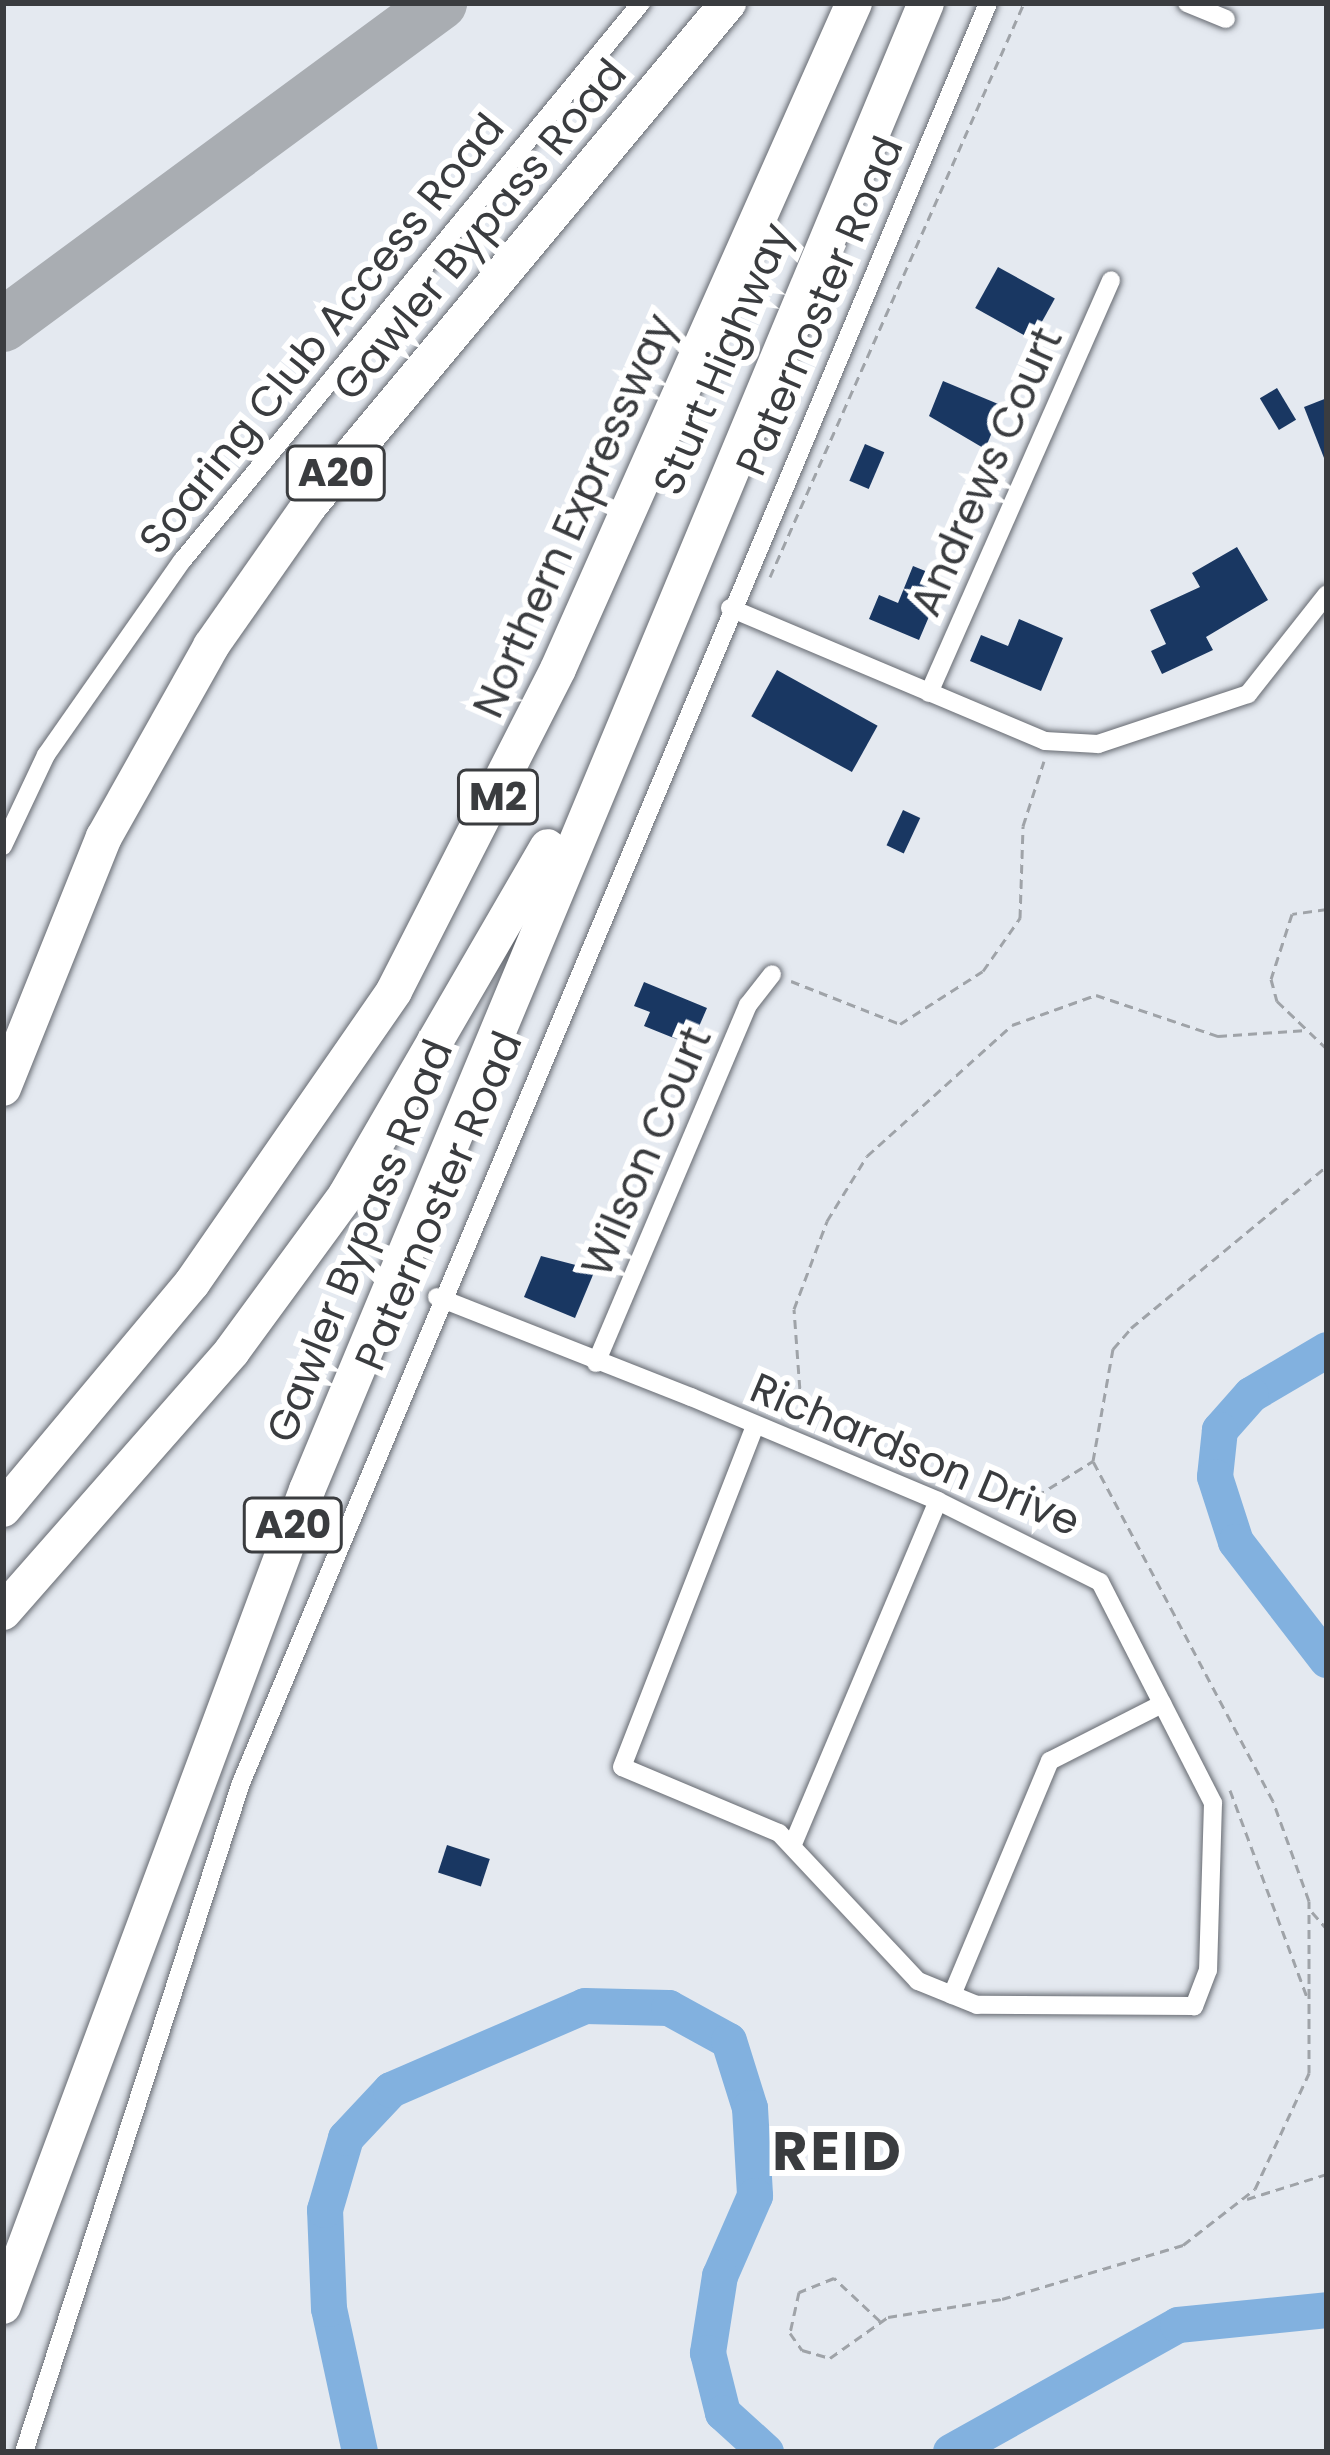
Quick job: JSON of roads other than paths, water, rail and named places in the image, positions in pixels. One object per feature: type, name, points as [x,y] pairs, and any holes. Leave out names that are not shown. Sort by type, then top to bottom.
[{"type":"highway","name":"Gawler Bypass Road","points":[[3,1088],[104,837],[211,646],[309,506],[728,3]]},
{"type":"highway","name":"Northern Expressway","points":[[3,1509],[192,1283],[394,991],[548,691],[854,3]]},
{"type":"highway","name":"Sturt Highway","points":[[605,752],[926,3]]},
{"type":"highway","name":"Gawler Bypass Road","points":[[3,2306],[223,1706],[605,752]]},
{"type":"highway","name":"M2","points":[[3,1612],[232,1352],[346,1195],[605,752]]},
{"type":"street","name":"Soaring Club Access Road","points":[[3,846],[46,755],[182,561],[641,3]]},
{"type":"street","name":"Paternoster Road","points":[[24,2452],[241,1783],[437,1297],[988,3]]},
{"type":"street","points":[[1187,3],[1226,19]]},
{"type":"street","name":"Andrews Court","points":[[929,693],[1111,280]]},
{"type":"street","points":[[730,608],[1046,741],[1121,742],[1237,701],[1327,594]]},
{"type":"street","name":"Wilson Court","points":[[596,1363],[748,1005],[772,974]]},
{"type":"street","name":"Richardson Drive","points":[[437,1297],[938,1501],[1100,1582],[1208,1793],[1204,1978],[1185,2010],[977,2005],[952,1995]]},
{"type":"street","points":[[755,1426],[622,1767],[793,1844],[917,1981],[952,1995],[1050,1761],[1162,1704]]},
{"type":"street","points":[[793,1844],[938,1501]]},
{"type":"waterway","points":[[1327,1350],[1251,1395],[1220,1430],[1215,1477],[1236,1542],[1327,1660]]},
{"type":"waterway","points":[[360,2452],[329,2309],[325,2210],[346,2138],[391,2090],[585,2006],[669,2008],[729,2041],[750,2108],[755,2196],[720,2276],[708,2353],[723,2413],[766,2452]]},
{"type":"waterway","points":[[951,2452],[1178,2325],[1327,2310]]},
{"type":"district","name":"REID","points":[[838,2151]]}]
